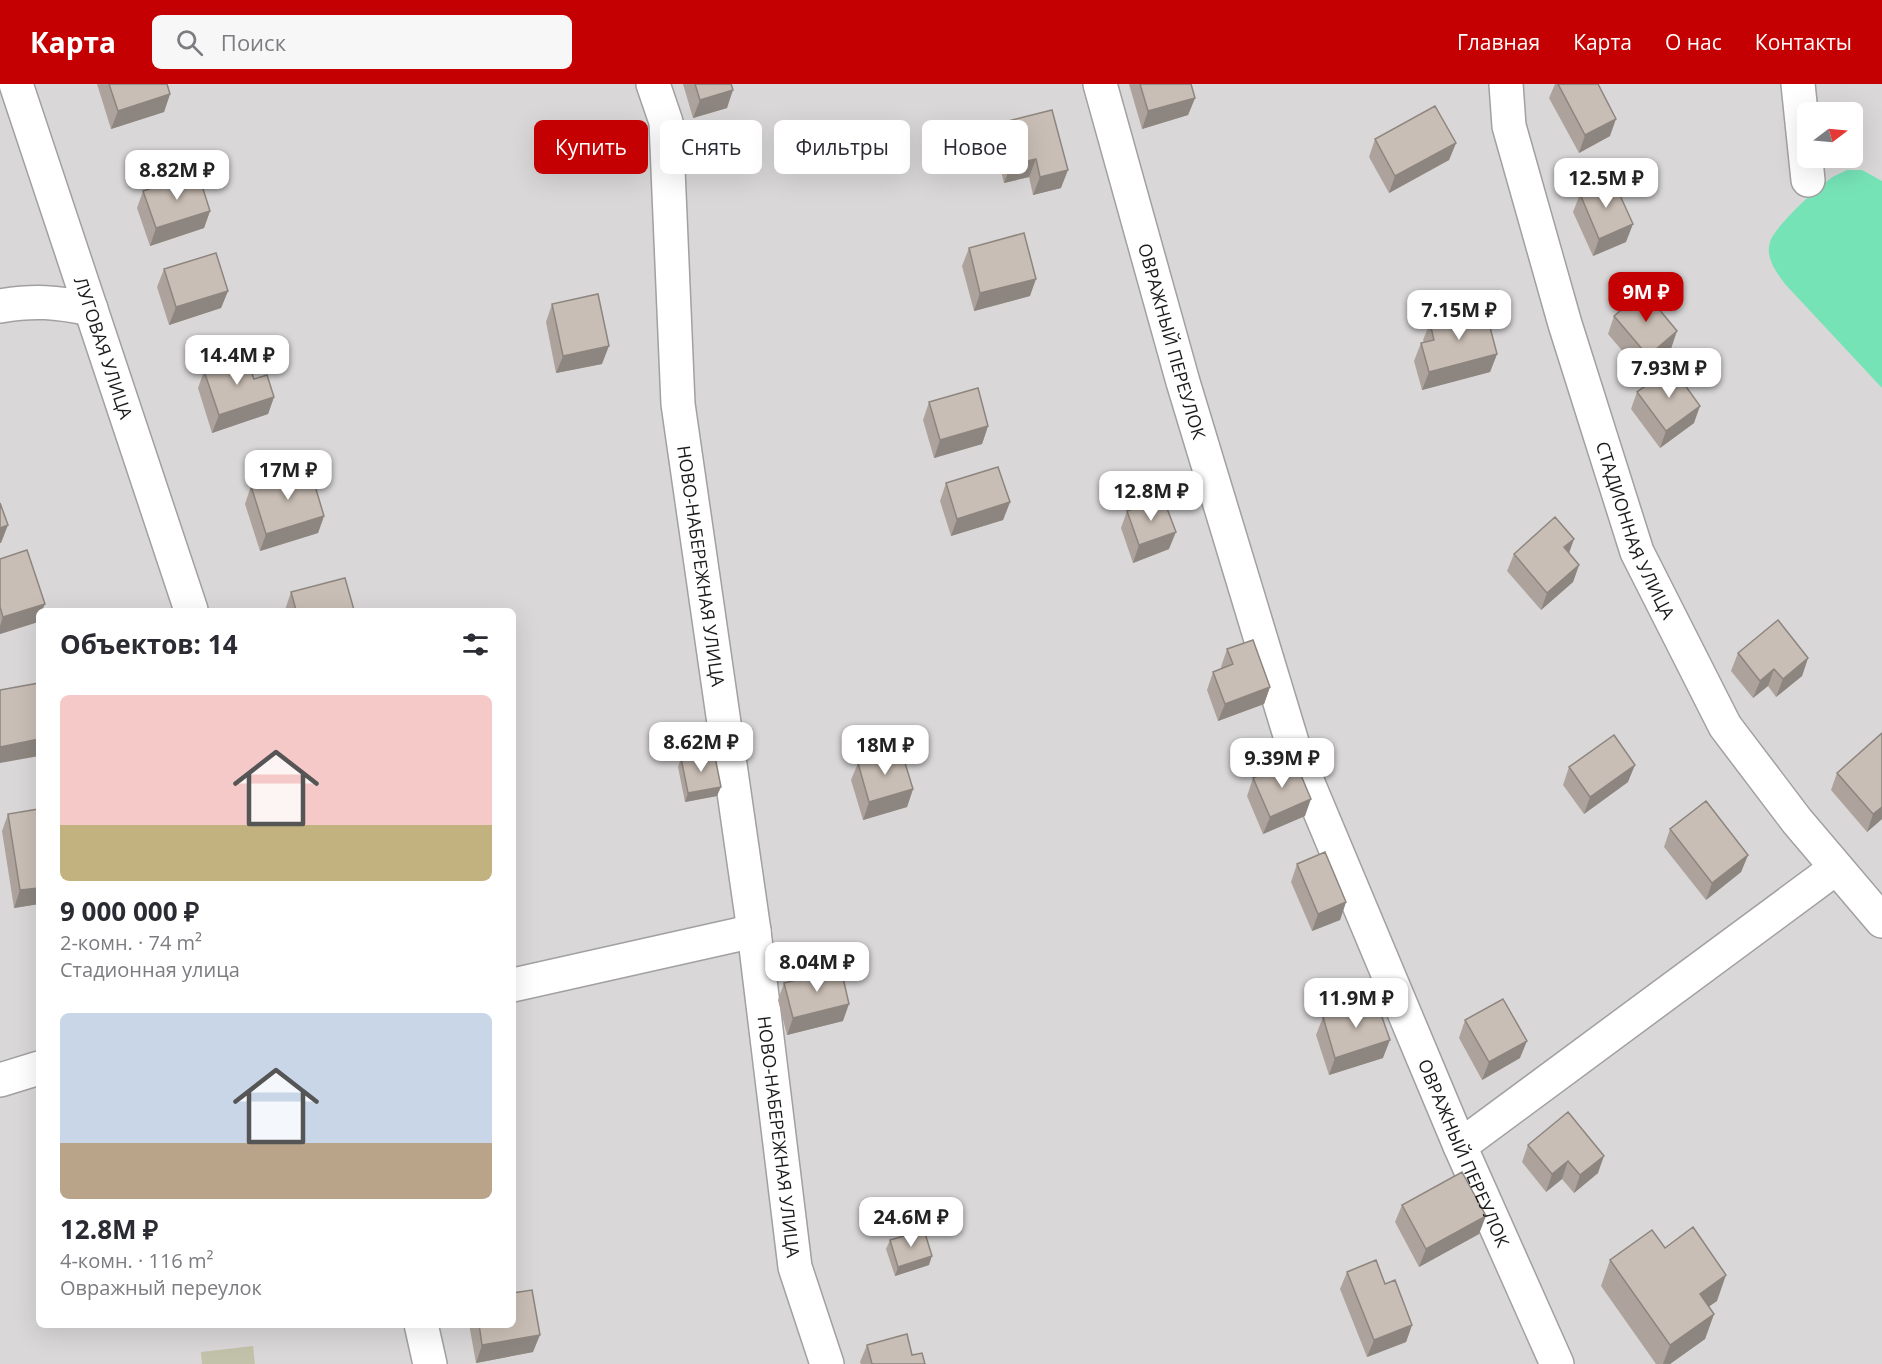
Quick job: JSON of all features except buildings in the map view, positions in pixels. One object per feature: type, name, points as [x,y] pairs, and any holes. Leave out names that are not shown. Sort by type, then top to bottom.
[{"type":"street","name":"ЛУГОВАЯ УЛИЦА","points":[[16,84],[190,608]]},
{"type":"street","name":"НОВО-НАБЕРЕЖНАЯ УЛИЦА","points":[[653,84],[666,122],[678,404],[754,931],[795,1267],[827,1364]]},
{"type":"street","name":"ОВРАЖНЫЙ ПЕРЕУЛОК","points":[[1100,84],[1183,382],[1295,752],[1460,1146],[1557,1364]]},
{"type":"street","name":"СТАДИОННАЯ УЛИЦА","points":[[1506,84],[1509,126],[1565,324],[1637,552],[1725,726],[1797,822],[1882,921]]},
{"type":"street","points":[[1798,84],[1808,180]]},
{"type":"street","points":[[0,306],[23,302],[54,302],[91,309]]},
{"type":"street","points":[[1460,1146],[1836,868]]},
{"type":"street","points":[[516,984],[754,931]]},
{"type":"street","points":[[0,1080],[36,1069]]},
{"type":"street","points":[[422,1328],[430,1364]]},
{"type":"shaded area","points":[[0,84],[1882,84],[1882,1364],[0,1364]]},
{"type":"shaded area","points":[[253,1346],[255,1364],[202,1364],[201,1352]]},
{"type":"green space","points":[[1847,170],[1862,170],[1882,181],[1882,388],[1785,284],[1769,254],[1773,235],[1787,218],[1825,183]]}]
